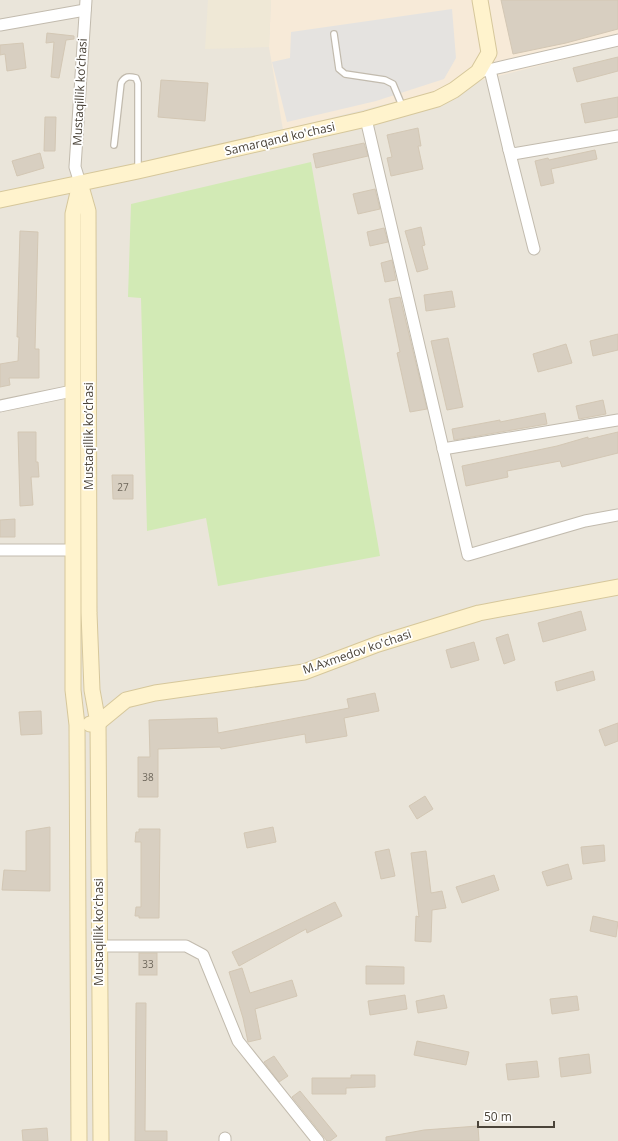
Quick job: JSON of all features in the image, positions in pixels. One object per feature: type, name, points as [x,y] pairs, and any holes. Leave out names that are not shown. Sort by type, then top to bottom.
[{"type":"street","name":"Samarqand ko'chasi","points":[[0,200],[138,171],[366,119],[437,99],[484,71],[488,53],[480,0]]},
{"type":"street","points":[[0,24],[85,5]]},
{"type":"street","name":"Mustaqillik ko’chasi","points":[[85,5],[75,168],[88,211],[89,612],[92,690],[98,723],[101,1141]]},
{"type":"street","points":[[534,249],[509,150],[484,71],[618,40]]},
{"type":"street","points":[[366,119],[468,555],[586,521],[618,515]]},
{"type":"street","points":[[509,150],[513,154],[522,154],[618,136]]},
{"type":"street","name":"Mustaqillik ko’chasi","points":[[79,1141],[77,725],[73,690],[74,550],[72,391],[73,214],[80,183]]},
{"type":"street","points":[[0,406],[72,391]]},
{"type":"street","points":[[443,449],[618,420]]},
{"type":"street","points":[[0,550],[74,550]]},
{"type":"street","name":"M.Axmedov ko'chasi","points":[[98,723],[126,700],[155,693],[304,672],[378,644],[479,613],[618,587]]},
{"type":"street","points":[[77,725],[98,723]]},
{"type":"street","points":[[99,946],[186,946],[204,955],[238,1041],[318,1141]]},
{"type":"lane","points":[[334,34],[339,68],[345,74],[385,80],[393,84],[404,108]]},
{"type":"lane","points":[[114,145],[121,83],[124,78],[129,76],[136,78],[138,83],[138,171]]},
{"type":"shaded area","points":[[0,0],[618,0],[618,1141],[0,1141]]},
{"type":"shaded area","points":[[208,0],[271,0],[269,47],[205,49]]},
{"type":"shaded area","points":[[271,0],[618,0],[618,46],[283,130],[269,47]]},
{"type":"shaded area","points":[[452,9],[456,58],[444,79],[376,101],[287,122],[272,62],[290,58],[291,32]]},
{"type":"green space","points":[[311,162],[380,556],[218,586],[206,518],[147,531],[141,298],[128,297],[131,204]]},
{"type":"building","points":[[501,0],[618,0],[618,29],[566,43],[513,54]]},
{"type":"building","points":[[47,33],[74,36],[74,39],[66,40],[59,78],[51,77],[54,42],[46,43]]},
{"type":"building","points":[[23,43],[26,68],[7,71],[5,54],[0,55],[0,45]]},
{"type":"building","points":[[618,57],[618,71],[577,82],[573,68]]},
{"type":"building","points":[[161,80],[208,83],[205,121],[158,117]]},
{"type":"building","points":[[618,97],[618,117],[585,123],[581,104]]},
{"type":"building","points":[[45,117],[56,117],[55,151],[44,151]]},
{"type":"building","points":[[418,128],[421,146],[418,146],[423,169],[391,176],[387,158],[392,157],[387,135]]},
{"type":"building","points":[[364,143],[368,156],[316,168],[313,154]]},
{"type":"building","points":[[595,150],[597,159],[551,169],[554,183],[541,186],[535,161],[548,158],[549,160]]},
{"type":"building","points":[[40,153],[44,168],[17,176],[12,161]]},
{"type":"building","points":[[375,189],[380,209],[358,214],[353,194]]},
{"type":"building","points":[[421,227],[425,245],[422,246],[428,269],[417,272],[405,231]]},
{"type":"building","points":[[384,228],[388,242],[370,246],[367,232]]},
{"type":"building","points":[[20,231],[38,232],[35,349],[39,349],[39,378],[9,378],[10,385],[0,387],[0,364],[18,361],[19,337],[17,337]]},
{"type":"building","points":[[392,260],[396,280],[385,282],[381,263]]},
{"type":"building","points":[[452,291],[455,307],[426,311],[424,295]]},
{"type":"building","points":[[400,297],[427,409],[410,412],[397,353],[400,352],[389,299]]},
{"type":"building","points":[[618,334],[618,350],[593,356],[590,341]]},
{"type":"building","points":[[448,338],[463,407],[447,410],[431,341]]},
{"type":"building","points":[[566,344],[572,363],[538,372],[533,354]]},
{"type":"building","points":[[603,400],[606,414],[579,419],[576,406]]},
{"type":"building","points":[[545,413],[547,424],[454,440],[452,429],[500,420],[500,422]]},
{"type":"building","points":[[18,432],[36,432],[36,462],[38,462],[39,477],[31,477],[33,505],[20,506]]},
{"type":"building","points":[[618,432],[618,453],[562,467],[560,461],[507,471],[508,477],[466,486],[462,466],[557,446],[588,437],[588,439]]},
{"type":"building","points":[[112,475],[133,475],[133,499],[113,499]]},
{"type":"building","points":[[15,519],[15,537],[0,537],[0,520]]},
{"type":"building","points":[[581,611],[586,630],[543,642],[538,623]]},
{"type":"building","points":[[508,634],[515,660],[504,664],[496,638]]},
{"type":"building","points":[[474,642],[479,660],[451,668],[446,650]]},
{"type":"building","points":[[593,671],[595,680],[557,691],[555,682]]},
{"type":"building","points":[[375,693],[379,711],[344,718],[347,736],[306,743],[305,734],[221,749],[220,747],[158,749],[158,797],[138,797],[138,757],[150,757],[149,720],[217,718],[218,733],[349,708],[347,699]]},
{"type":"building","points":[[41,711],[42,734],[21,735],[19,712]]},
{"type":"building","points":[[618,723],[618,741],[605,746],[599,730]]},
{"type":"building","points":[[425,796],[433,809],[417,819],[409,806]]},
{"type":"building","points":[[50,827],[50,891],[2,890],[4,870],[26,871],[26,831]]},
{"type":"building","points":[[273,827],[276,842],[247,848],[244,833]]},
{"type":"building","points":[[139,829],[160,829],[159,918],[139,918],[139,916],[135,916],[136,907],[141,907],[141,842],[135,842],[136,832],[139,832]]},
{"type":"building","points":[[604,845],[605,861],[583,864],[581,847]]},
{"type":"building","points":[[389,849],[395,876],[381,879],[375,852]]},
{"type":"building","points":[[426,851],[431,893],[442,891],[446,908],[432,910],[431,942],[415,941],[416,916],[419,917],[411,853]]},
{"type":"building","points":[[568,864],[572,879],[547,886],[542,872]]},
{"type":"building","points":[[494,875],[499,890],[462,903],[456,887]]},
{"type":"building","points":[[335,902],[342,916],[307,933],[306,929],[239,966],[232,952]]},
{"type":"building","points":[[593,916],[618,922],[616,937],[590,931]]},
{"type":"building","points":[[139,953],[157,953],[157,975],[139,975]]},
{"type":"building","points":[[366,966],[404,967],[404,984],[366,984]]},
{"type":"building","points":[[242,968],[250,993],[292,980],[297,996],[255,1009],[261,1039],[248,1042],[243,1018],[229,972]]},
{"type":"building","points":[[405,995],[407,1009],[370,1015],[368,1001]]},
{"type":"building","points":[[444,995],[447,1008],[418,1013],[416,1001]]},
{"type":"building","points":[[577,996],[579,1010],[552,1014],[550,999]]},
{"type":"building","points":[[136,1003],[146,1003],[145,1131],[167,1131],[167,1141],[135,1141]]},
{"type":"building","points":[[417,1041],[469,1052],[466,1065],[414,1055]]},
{"type":"building","points":[[589,1054],[591,1073],[561,1077],[559,1058]]},
{"type":"building","points":[[274,1056],[288,1076],[279,1082],[264,1062]]},
{"type":"building","points":[[537,1061],[539,1077],[508,1080],[506,1064]]},
{"type":"building","points":[[351,1075],[375,1075],[375,1087],[346,1088],[346,1094],[312,1094],[312,1078],[351,1078]]},
{"type":"building","points":[[300,1091],[337,1136],[330,1141],[327,1141],[292,1097]]},
{"type":"building","points":[[478,1126],[479,1141],[386,1141],[386,1137],[424,1130]]},
{"type":"building","points":[[47,1128],[48,1141],[23,1141],[22,1130]]}]
